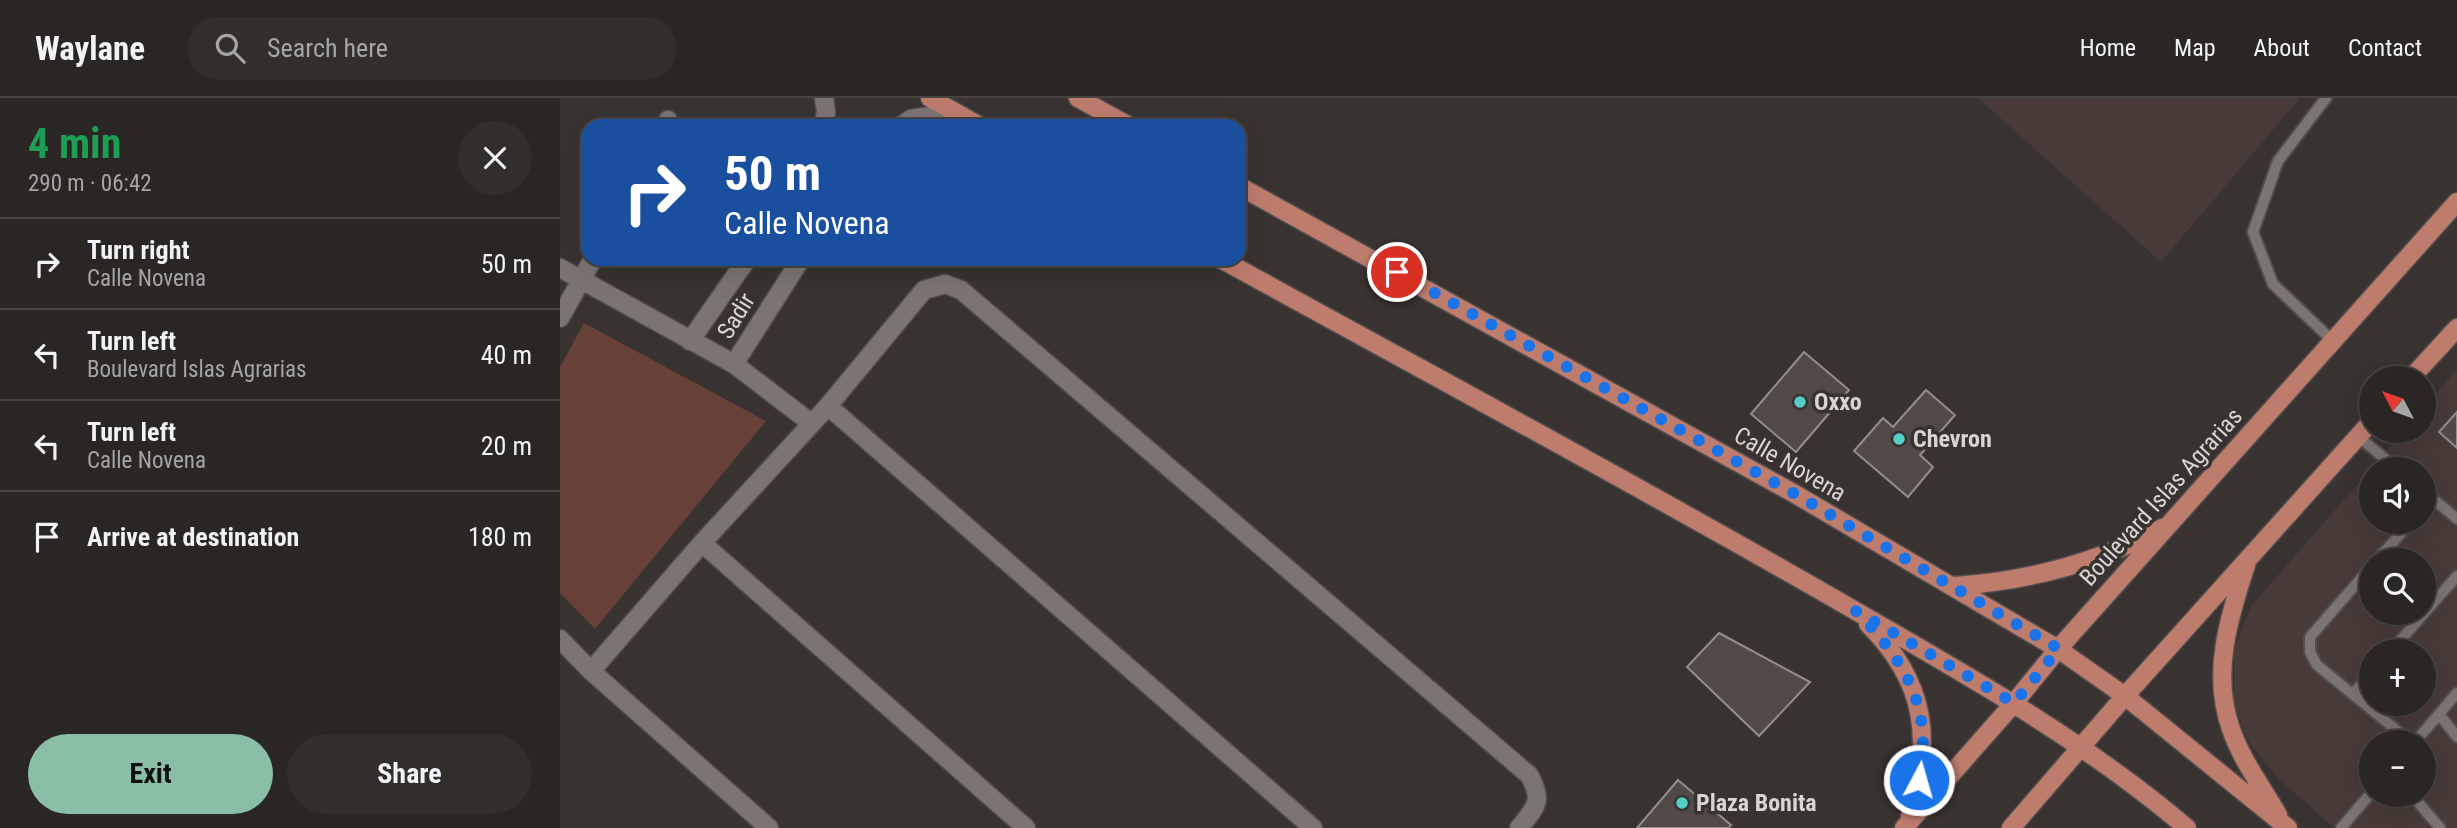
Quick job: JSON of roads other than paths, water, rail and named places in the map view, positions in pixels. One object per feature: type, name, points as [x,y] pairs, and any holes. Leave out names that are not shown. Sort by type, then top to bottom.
[{"type":"main road","points":[[930,98],[968,119]]},
{"type":"main road","points":[[1078,98],[1116,119]]},
{"type":"main road","name":"Calle Novena","points":[[1246,190],[1783,487],[2059,649],[2125,696],[2286,826]]},
{"type":"main road","name":"Boulevard Islas Agrarias","points":[[1906,826],[2059,649],[2457,202]]},
{"type":"main road","points":[[1235,266],[1856,611],[2014,703],[2082,746],[2187,828]]},
{"type":"main road","points":[[2422,366],[2457,328]]},
{"type":"main road","points":[[2011,828],[2125,696],[2358,436]]},
{"type":"main road","points":[[1954,586],[1992,583],[2068,568],[2105,556],[2174,521]]},
{"type":"main road","points":[[2248,558],[2228,621],[2222,691],[2231,729],[2241,751],[2286,826]]},
{"type":"main road","points":[[1856,611],[1895,655],[1910,681],[1919,708],[1923,737],[1922,766],[1906,826]]},
{"type":"street","points":[[824,98],[824,119]]},
{"type":"street","points":[[911,119],[955,112]]},
{"type":"street","points":[[560,318],[589,266]]},
{"type":"street","name":"Sadir","points":[[690,341],[742,266]]},
{"type":"street","name":"Sadir","points":[[734,364],[797,266]]},
{"type":"street","points":[[560,268],[734,364],[811,423]]},
{"type":"street","points":[[591,670],[828,405],[924,290],[945,284],[961,290],[1529,775],[1538,790],[1535,810],[1519,828]]},
{"type":"street","points":[[828,405],[1313,828]]},
{"type":"street","points":[[702,543],[1026,828]]},
{"type":"street","points":[[560,639],[591,670],[769,828]]},
{"type":"lane","points":[[2326,98],[2278,161],[2253,232],[2273,284],[2333,341]]},
{"type":"lane","points":[[2358,436],[2383,457]]},
{"type":"lane","points":[[2436,505],[2457,519]]},
{"type":"lane","points":[[2388,548],[2401,534]]},
{"type":"lane","points":[[2402,639],[2457,576]]},
{"type":"lane","points":[[2359,581],[2310,637],[2310,652],[2317,664],[2398,730]]},
{"type":"lane","points":[[2353,694],[2359,687]]},
{"type":"lane","points":[[2424,730],[2457,693]]},
{"type":"lane","points":[[2439,714],[2457,737]]},
{"type":"lane","points":[[2341,828],[2359,807]]},
{"type":"lane","points":[[2422,807],[2440,828]]},
{"type":"place","name":"Oxxo","points":[[1800,402]]},
{"type":"place","name":"Chevron","points":[[1899,439]]},
{"type":"place","name":"Plaza Bonita","points":[[1682,803]]}]
